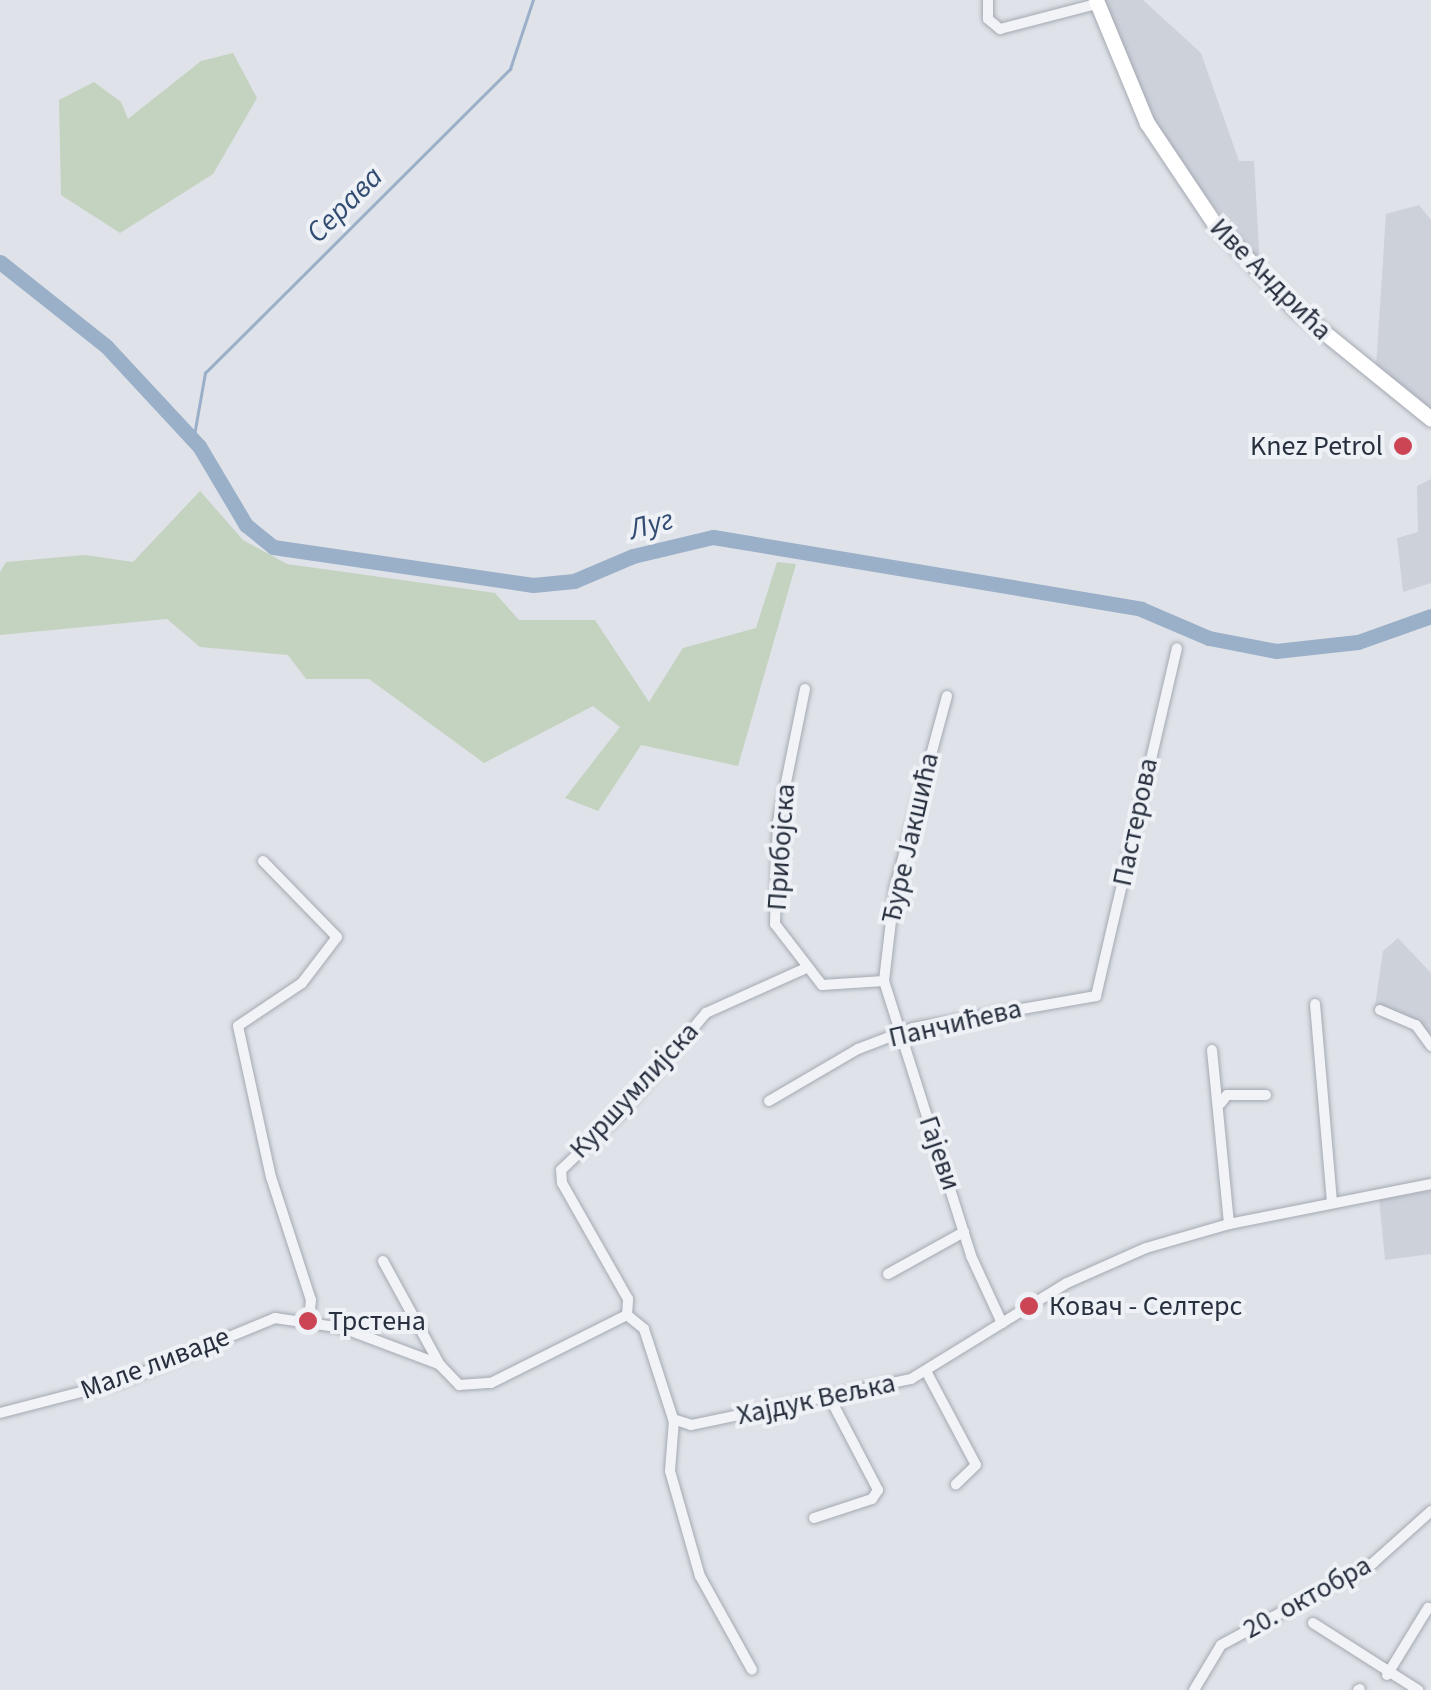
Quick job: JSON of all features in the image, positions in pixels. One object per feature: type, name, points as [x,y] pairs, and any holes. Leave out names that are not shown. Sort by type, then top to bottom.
[{"type":"main road","name":"Иве Андрића","points":[[1097,2],[1148,122],[1206,214],[1294,308],[1431,419]]},
{"type":"street","points":[[988,0],[988,18],[1000,29],[1097,2]]},
{"type":"street","name":"Пастерова","points":[[1096,996],[1176,648]]},
{"type":"street","name":"Прибојска","points":[[804,968],[777,929],[774,882],[785,778],[805,690]]},
{"type":"street","name":"Ђуре Јакшића","points":[[884,981],[894,887],[947,696]]},
{"type":"street","points":[[263,861],[337,936],[302,983],[238,1026],[271,1177],[312,1300],[310,1320],[440,1365]]},
{"type":"street","points":[[804,968],[830,988],[870,977],[884,981]]},
{"type":"street","name":"Куршумлијска","points":[[627,1316],[628,1299],[562,1183],[561,1170],[620,1114],[706,1013],[804,968]]},
{"type":"street","name":"Гајеви","points":[[884,981],[964,1232],[1002,1324]]},
{"type":"street","name":"Панчићева","points":[[769,1101],[858,1049],[900,1034],[958,1017],[1096,996]]},
{"type":"street","points":[[1315,1004],[1332,1201]]},
{"type":"street","points":[[1380,1010],[1416,1025],[1431,1046]]},
{"type":"street","points":[[1212,1050],[1229,1224]]},
{"type":"street","points":[[1220,1104],[1227,1095],[1266,1095]]},
{"type":"street","name":"Хајдук Вељка","points":[[674,1420],[691,1425],[831,1400],[926,1372],[1067,1283],[1146,1248],[1229,1224],[1431,1184]]},
{"type":"street","points":[[888,1274],[964,1232]]},
{"type":"street","points":[[384,1261],[450,1380],[479,1387],[627,1316],[644,1329],[674,1420],[670,1471],[700,1576],[752,1670]]},
{"type":"street","name":"Мале ливаде","points":[[0,1413],[120,1382],[265,1320],[310,1320]]},
{"type":"street","points":[[926,1372],[976,1465],[956,1484]]},
{"type":"street","points":[[814,1518],[872,1499],[878,1490],[831,1400]]},
{"type":"street","name":"20. октобра","points":[[1194,1690],[1221,1645],[1373,1563],[1431,1511]]},
{"type":"street","points":[[1387,1675],[1428,1608]]},
{"type":"street","points":[[1313,1623],[1387,1675],[1418,1690]]},
{"type":"shaded area","points":[[1100,0],[1143,0],[1201,53],[1239,161],[1254,161],[1260,265],[1158,135]]},
{"type":"shaded area","points":[[1419,205],[1431,220],[1431,412],[1376,367],[1386,214]]},
{"type":"shaded area","points":[[1431,479],[1431,583],[1403,592],[1397,538],[1418,532],[1417,486]]},
{"type":"shaded area","points":[[1398,938],[1431,973],[1431,1037],[1415,1022],[1375,1006],[1383,951]]},
{"type":"shaded area","points":[[1431,1191],[1431,1254],[1385,1260],[1379,1198]]},
{"type":"green space","points":[[233,53],[257,98],[213,174],[120,233],[61,195],[59,100],[94,82],[121,102],[128,119],[201,61]]},
{"type":"green space","points":[[200,491],[243,540],[287,564],[495,593],[519,620],[595,620],[649,702],[683,648],[756,628],[777,562],[796,564],[738,766],[641,745],[598,811],[565,798],[620,727],[593,706],[484,763],[369,679],[306,679],[288,655],[200,647],[167,619],[0,635],[0,572],[6,562],[85,555],[133,562]]},
{"type":"waterway","name":"Серава","points":[[193,441],[205,373],[510,69],[533,0]]},
{"type":"waterway","name":"Луг","points":[[0,262],[106,346],[199,446],[246,525],[273,547],[533,585],[574,581],[633,556],[713,537],[1141,609],[1209,638],[1276,651],[1358,642],[1431,616]]},
{"type":"place","name":"Knez Petrol","points":[[1403,446]]},
{"type":"place","name":"Ковач - Селтерс","points":[[1029,1306]]},
{"type":"place","name":"Трстена","points":[[308,1321]]}]
